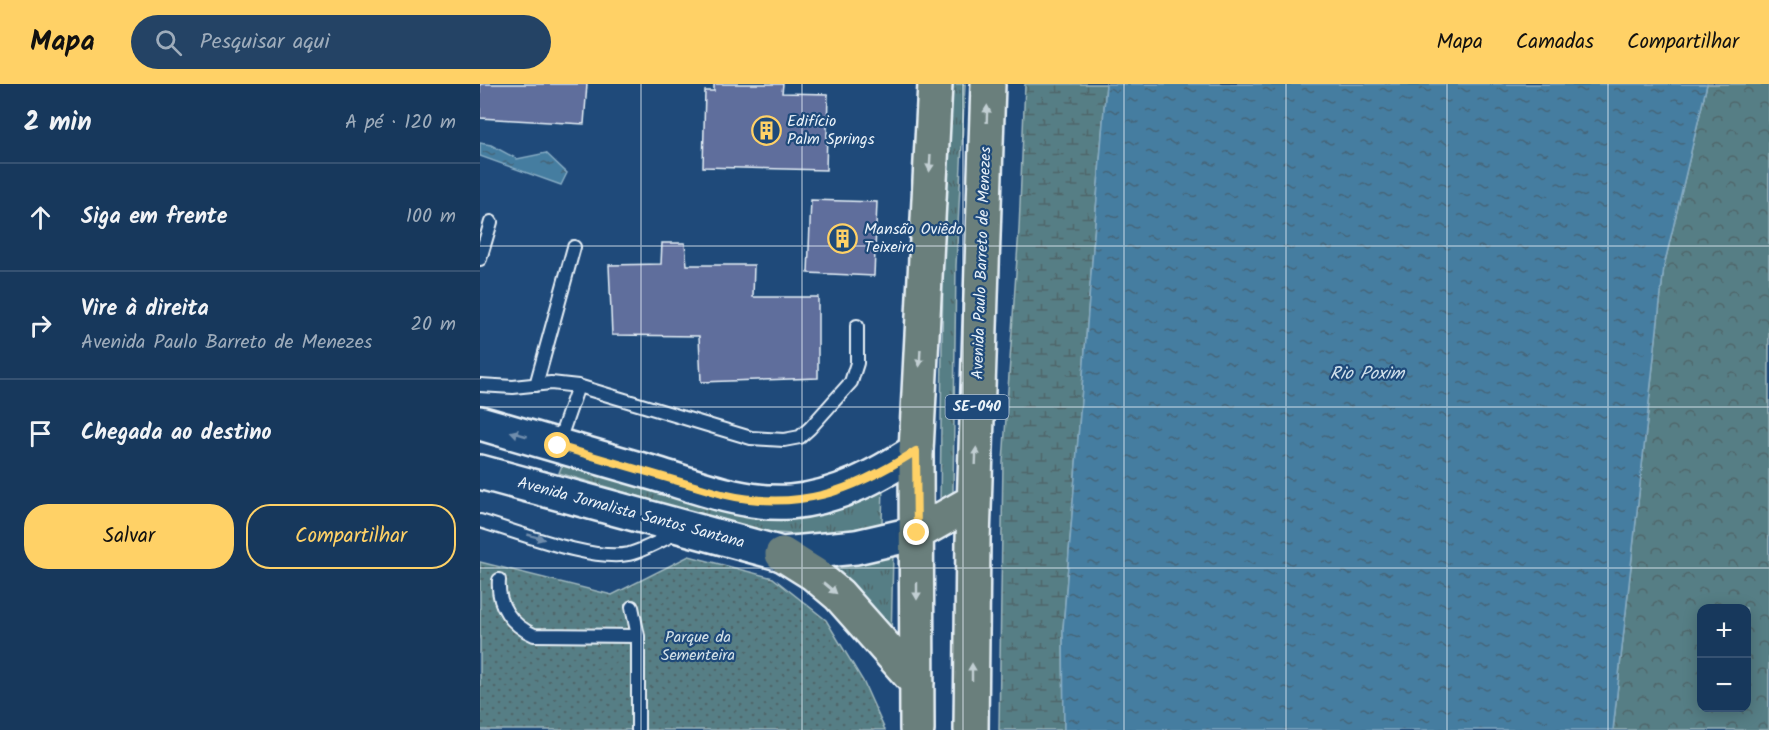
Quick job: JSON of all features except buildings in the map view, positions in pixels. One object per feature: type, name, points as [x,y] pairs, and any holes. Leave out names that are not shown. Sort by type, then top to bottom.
[{"type":"main road","points":[[917,730],[916,451],[934,84]]},
{"type":"main road","name":"Avenida Paulo Barreto de Menezes","points":[[971,730],[974,501],[988,84]]},
{"type":"main road","points":[[480,423],[722,494],[747,500],[776,502],[829,495],[878,475],[916,451]]},
{"type":"main road","points":[[512,481],[548,474],[553,469],[558,446]]},
{"type":"main road","name":"Avenida Jornalista Santos Santana","points":[[480,472],[782,554]]},
{"type":"main road","points":[[782,554],[856,547],[917,533],[974,501]]},
{"type":"main road","points":[[782,554],[814,574],[839,596],[917,683]]},
{"type":"lane","points":[[480,259],[490,222]]},
{"type":"lane","points":[[536,385],[574,247]]},
{"type":"lane","points":[[480,385],[513,387],[551,383],[578,386],[751,438],[784,440],[800,437],[851,382],[857,363],[857,326]]},
{"type":"lane","points":[[558,446],[578,386]]},
{"type":"lane","points":[[480,521],[592,553],[612,556],[631,553],[686,528]]},
{"type":"lane","points":[[499,580],[498,596],[502,606],[523,630],[534,635],[638,636]]},
{"type":"lane","points":[[632,607],[638,636],[638,730]]},
{"type":"green space","points":[[952,84],[965,84],[956,266],[953,492],[940,506],[943,267]]},
{"type":"green space","points":[[1025,84],[1106,84],[1063,629],[1064,730],[999,730],[1003,462],[1019,229]]},
{"type":"green space","points":[[1707,84],[1769,84],[1769,730],[1613,730],[1664,266]]},
{"type":"green space","points":[[565,458],[716,503],[883,485],[882,523],[820,536],[776,533],[726,522],[559,473]]},
{"type":"green space","points":[[893,554],[891,642],[815,562]]},
{"type":"green space","name":"Parque da Sementeira","points":[[689,556],[773,578],[826,620],[863,681],[885,730],[480,730],[480,562],[612,595]]},
{"type":"water","name":"Rio Poxim","points":[[1106,84],[1707,84],[1664,266],[1613,730],[1064,730],[1063,629]]},
{"type":"water","points":[[480,143],[491,145],[517,159],[546,153],[567,173],[561,185],[480,156]]},
{"type":"place","name":"Edifício Palm Springs","points":[[766,130]]},
{"type":"place","name":"Mansão Oviêdo Teixeira","points":[[843,238]]},
{"type":"route","points":[[558,446],[722,494],[747,500],[776,502],[790,502],[829,495],[878,475],[916,451],[917,533]]}]
